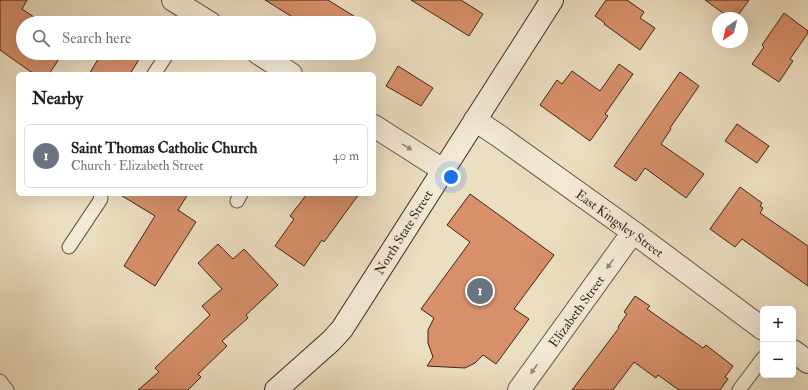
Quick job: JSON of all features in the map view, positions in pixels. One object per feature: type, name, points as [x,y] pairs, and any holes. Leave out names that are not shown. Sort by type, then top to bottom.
[{"type":"street","points":[[173,0],[192,16]]},
{"type":"street","name":"North State Street","points":[[276,390],[331,341],[342,329],[552,0]]},
{"type":"street","points":[[269,60],[288,72]]},
{"type":"street","name":"East Kingsley Street","points":[[475,120],[633,232],[760,326]]},
{"type":"street","points":[[376,127],[443,170]]},
{"type":"street","name":"Elizabeth Street","points":[[519,390],[633,232]]},
{"type":"street","points":[[796,353],[808,362]]},
{"type":"lane","points":[[155,72],[163,60]]},
{"type":"lane","points":[[69,247],[101,199],[100,196]]},
{"type":"lane","points":[[739,390],[760,362]]},
{"type":"lane","points":[[0,381],[7,390]]},
{"type":"building","points":[[0,0],[27,0],[22,9],[32,16],[16,16],[16,60],[58,60],[50,72],[31,72],[0,50]]},
{"type":"building","points":[[265,0],[328,0],[354,16],[291,16]]},
{"type":"building","points":[[411,0],[461,0],[483,14],[469,36]]},
{"type":"building","points":[[606,0],[627,0],[644,12],[640,18],[655,28],[640,50],[595,16]]},
{"type":"building","points":[[705,0],[749,0],[740,12],[722,12]]},
{"type":"building","points":[[784,13],[808,31],[808,33],[790,59],[793,61],[779,82],[752,64],[764,47],[762,45]]},
{"type":"building","points":[[98,60],[139,60],[131,72],[90,72]]},
{"type":"building","points":[[619,64],[633,74],[605,114],[608,116],[590,141],[540,105],[557,80],[562,84],[572,71],[600,91]]},
{"type":"building","points":[[398,66],[433,88],[421,106],[386,86]]},
{"type":"building","points":[[680,72],[699,86],[670,128],[671,129],[661,144],[704,174],[686,198],[645,168],[636,181],[614,166]]},
{"type":"building","points":[[737,124],[769,146],[757,163],[725,141]]},
{"type":"building","points":[[740,187],[762,203],[760,206],[763,208],[760,213],[808,246],[808,286],[742,239],[735,247],[710,229]]},
{"type":"building","points":[[470,194],[554,255],[514,309],[529,319],[496,364],[483,355],[475,363],[465,368],[427,366],[433,357],[428,343],[428,330],[434,318],[421,309],[470,242],[447,225]]},
{"type":"building","points":[[122,196],[187,196],[178,210],[196,222],[155,286],[124,266],[155,216]]},
{"type":"building","points":[[305,196],[358,196],[324,242],[322,240],[304,266],[275,246],[294,219],[290,216]]},
{"type":"building","points":[[218,244],[233,259],[244,249],[278,285],[246,315],[248,318],[222,341],[227,346],[198,374],[201,377],[188,390],[138,390],[159,372],[155,368],[210,315],[202,306],[222,289],[198,263]]},
{"type":"building","points":[[635,296],[650,306],[647,309],[703,348],[706,345],[733,366],[725,377],[728,379],[720,390],[679,390],[658,375],[656,378],[634,362],[613,390],[572,390],[619,328],[618,327],[627,314],[624,312]]},
{"type":"place","name":"Saint Thomas Catholic Church","points":[[480,291]]}]
